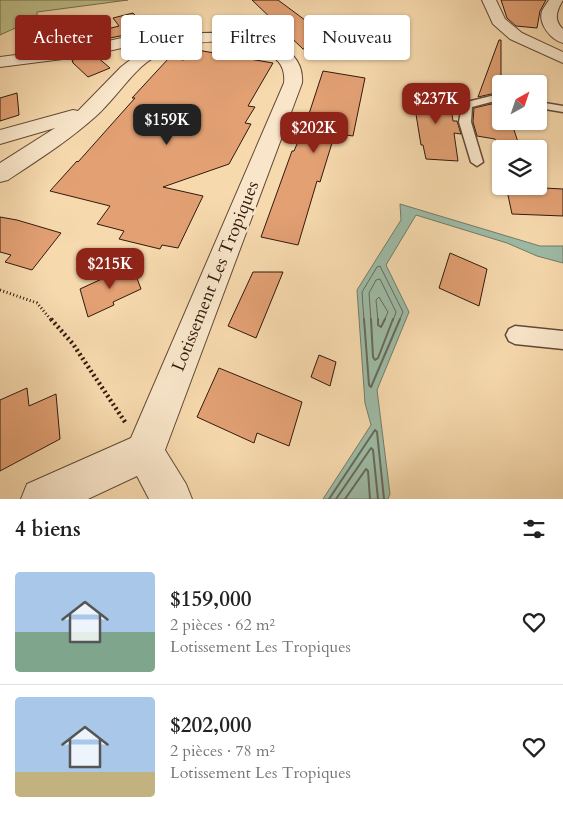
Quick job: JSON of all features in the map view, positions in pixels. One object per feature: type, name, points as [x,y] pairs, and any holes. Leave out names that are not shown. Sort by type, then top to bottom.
[{"type":"street","points":[[489,0],[498,22],[516,36],[563,58]]},
{"type":"street","points":[[556,0],[548,12],[551,26],[563,38]]},
{"type":"street","name":"Lotissement Les Tropiques","points":[[145,452],[293,83],[294,73],[284,57],[275,51],[262,45],[226,37],[202,39]]},
{"type":"street","points":[[0,62],[86,51],[121,43]]},
{"type":"street","name":"Lotissement Les Tropiques","points":[[0,174],[40,148],[90,111],[118,80],[140,60]]},
{"type":"street","points":[[0,137],[90,111]]},
{"type":"street","points":[[24,130],[33,136],[40,148]]},
{"type":"street","points":[[42,499],[145,452],[171,499]]},
{"type":"lane","points":[[477,162],[465,122],[467,105],[492,100]]},
{"type":"lane","points":[[548,106],[563,109]]},
{"type":"lane","points":[[515,335],[563,340]]},
{"type":"path","points":[[0,290],[38,304],[73,344],[145,452]]},
{"type":"green space","points":[[0,0],[128,0],[37,12],[37,15],[15,15],[15,28],[0,35]]},
{"type":"water","points":[[400,204],[540,246],[563,246],[563,263],[537,256],[507,243],[416,215],[386,265],[409,312],[377,390],[390,494],[388,499],[323,499],[371,425],[365,403],[357,290],[401,220]]},
{"type":"building","points":[[252,0],[278,0],[304,19],[304,49],[294,40],[294,15],[268,15]]},
{"type":"building","points":[[501,0],[546,0],[540,11],[537,28],[516,26],[507,18]]},
{"type":"building","points":[[121,16],[121,36],[111,38],[111,28],[119,26],[113,18]]},
{"type":"building","points":[[499,40],[501,40],[501,75],[492,75],[492,94],[478,97]]},
{"type":"building","points":[[202,51],[212,53],[212,60],[255,60],[273,63],[248,106],[255,107],[245,123],[251,124],[229,164],[163,187],[203,196],[178,248],[162,245],[160,249],[119,239],[124,231],[97,224],[110,206],[50,191],[135,98],[132,98],[167,60],[202,60]]},
{"type":"building","points":[[72,60],[101,60],[110,68],[88,77]]},
{"type":"building","points":[[323,71],[365,78],[353,136],[338,134],[336,140],[332,143],[320,182],[317,181],[298,245],[261,237],[292,151],[294,151],[306,123]]},
{"type":"building","points":[[412,90],[449,94],[453,121],[457,121],[461,134],[454,133],[458,161],[426,159],[423,145],[421,145]]},
{"type":"building","points":[[17,93],[19,115],[0,121],[0,98]]},
{"type":"building","points":[[492,104],[492,130],[514,130],[517,140],[495,140],[477,136],[473,122],[474,108]]},
{"type":"building","points":[[547,188],[563,189],[563,216],[512,214],[508,195],[547,195]]},
{"type":"building","points":[[0,217],[61,233],[32,270],[5,262],[11,255],[0,252]]},
{"type":"building","points":[[450,253],[487,269],[479,306],[439,288]]},
{"type":"building","points":[[132,265],[141,289],[113,302],[114,305],[88,317],[80,289]]},
{"type":"building","points":[[253,272],[283,272],[256,338],[228,326]]},
{"type":"building","points":[[319,355],[336,362],[330,386],[311,377]]},
{"type":"building","points":[[219,368],[302,402],[289,446],[257,433],[254,443],[197,417]]},
{"type":"building","points":[[27,388],[29,406],[56,394],[60,439],[0,471],[0,400]]}]
